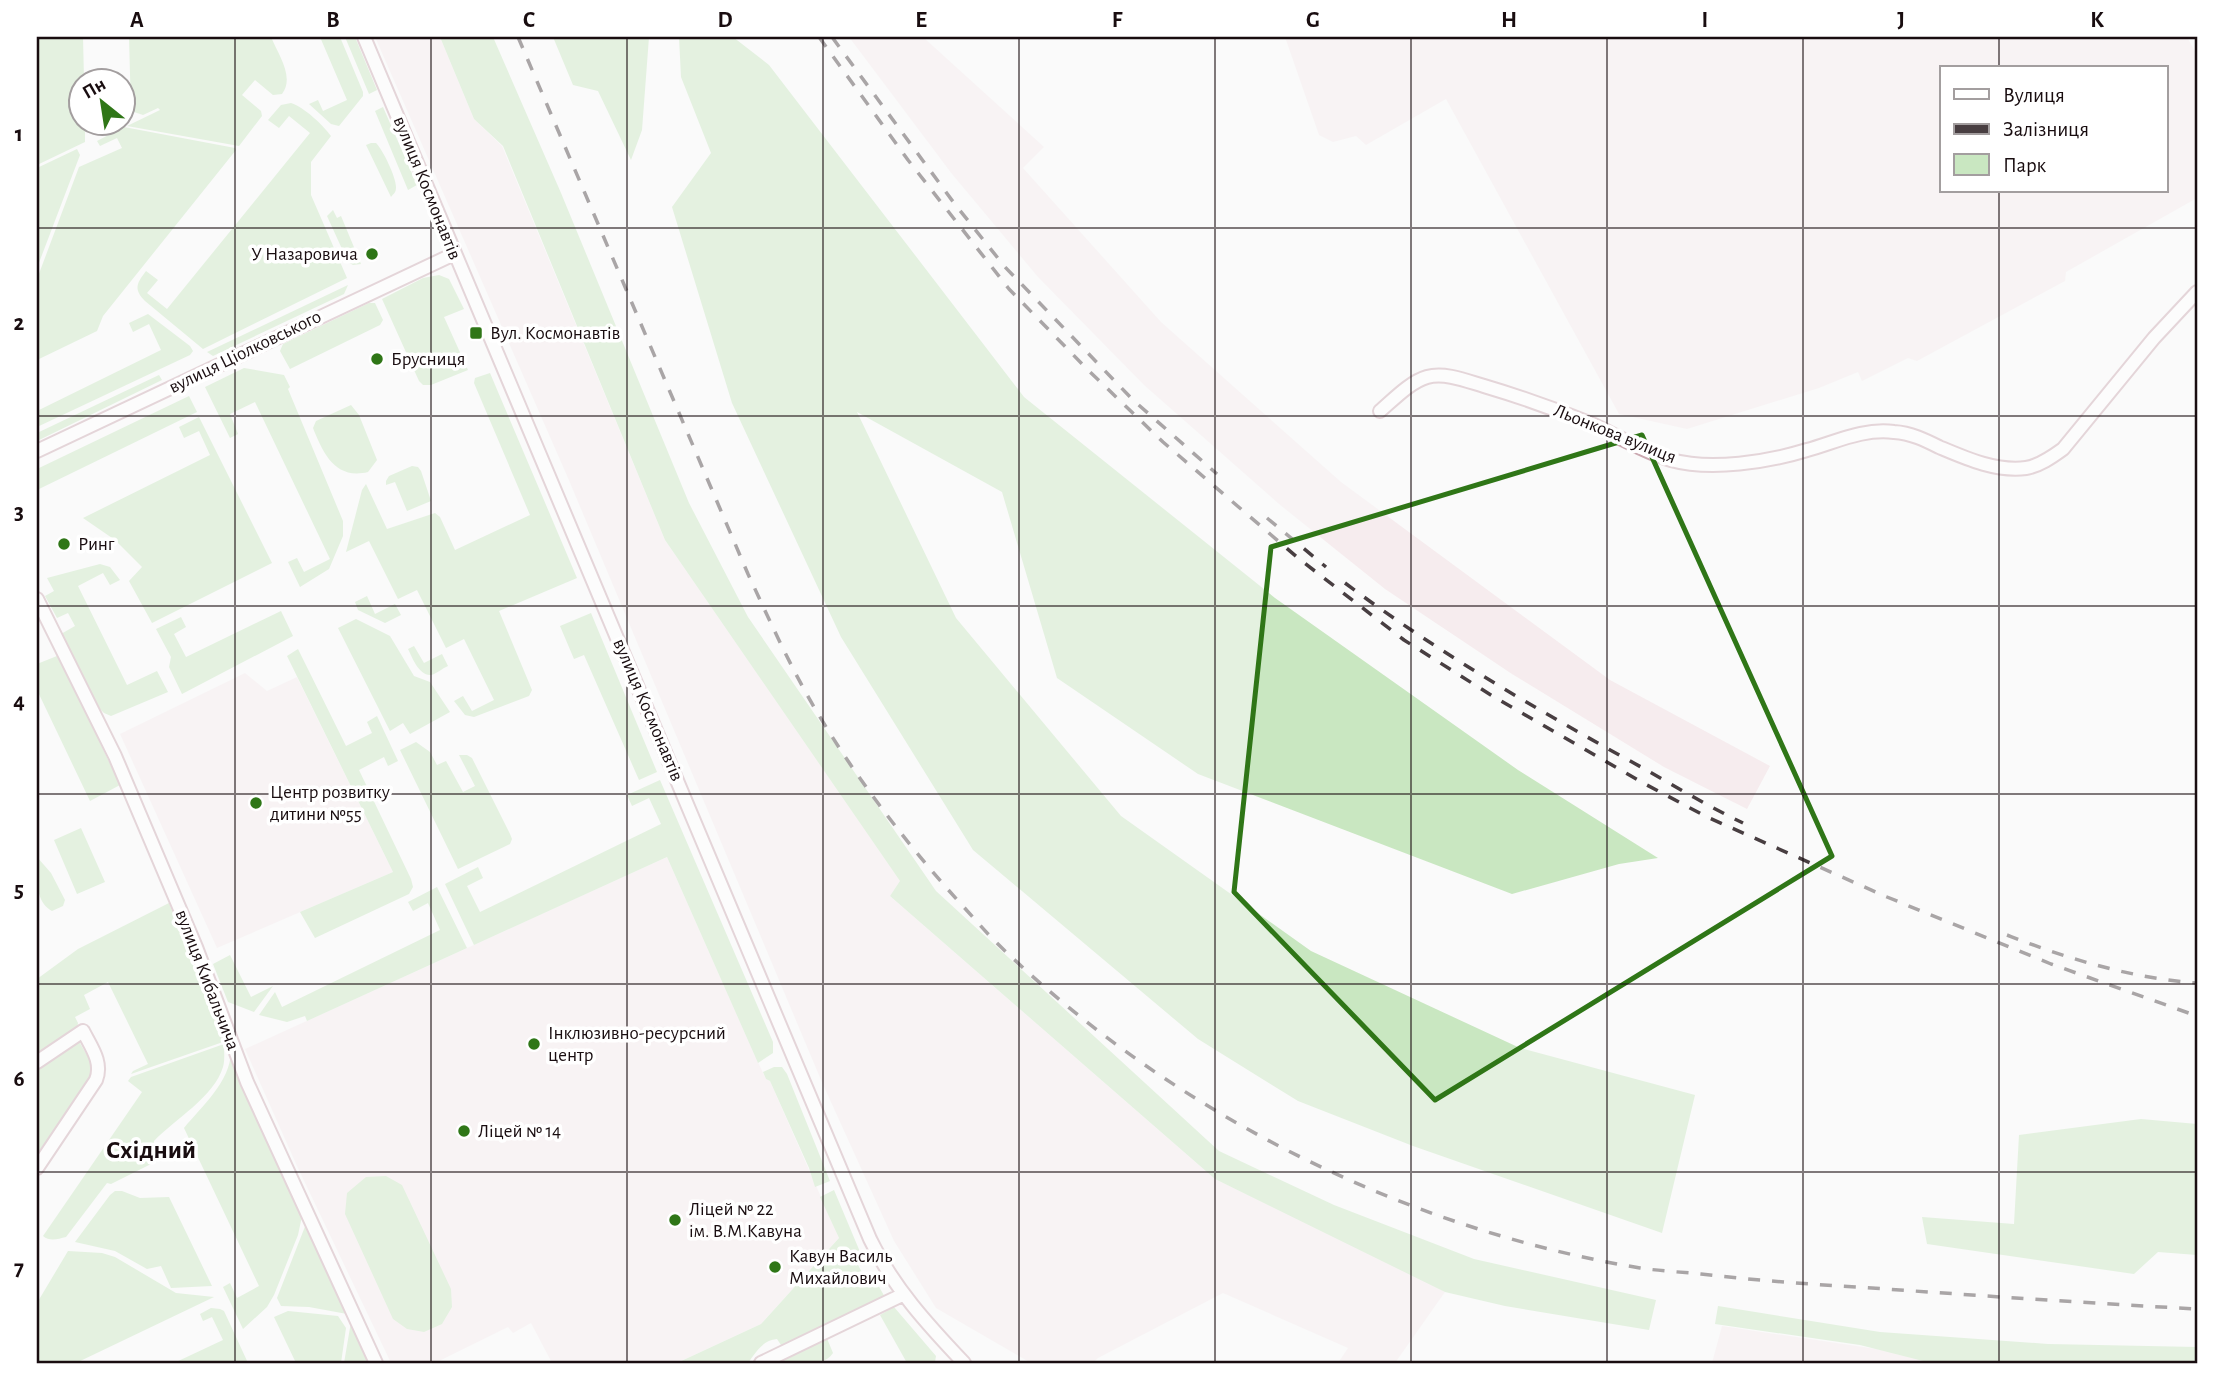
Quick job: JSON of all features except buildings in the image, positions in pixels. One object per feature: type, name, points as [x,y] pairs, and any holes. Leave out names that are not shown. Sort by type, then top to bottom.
[{"type":"street","name":"вулиця Космонавтів","points":[[364,37],[876,1252],[902,1295],[964,1363]]},
{"type":"street","name":"вулиця Ціолковського","points":[[37,451],[454,254]]},
{"type":"street","name":"Льонкова вулиця","points":[[1380,411],[1417,381],[1438,375],[1462,379],[1525,399],[1591,424],[1670,460],[1740,463],[1805,451],[1856,434],[1876,431],[1914,435],[1967,459],[1990,466],[2028,468],[2063,449],[2154,338],[2197,292]]},
{"type":"street","name":"вулиця Кибальчича","points":[[37,599],[116,755],[196,947],[247,1082],[376,1363]]},
{"type":"street","points":[[37,1062],[83,1031],[99,1069],[96,1080],[37,1168]]},
{"type":"street","points":[[761,1363],[902,1295]]},
{"type":"highlighted area","points":[[1642,435],[1832,856],[1435,1100],[1234,892],[1271,547]]},
{"type":"shaded area","points":[[375,37],[440,37],[474,119],[502,146],[665,540],[901,882],[890,896],[1215,1179],[1406,1270],[1445,1292],[1395,1363],[1338,1363],[1348,1348],[1223,1293],[1093,1363],[1031,1363],[936,1308],[894,1241],[821,1080],[568,478]]},
{"type":"shaded area","points":[[849,37],[923,37],[1044,147],[1023,168],[1161,322],[1341,482],[1610,680],[1770,766],[1747,809],[1664,767],[1512,674],[1385,589],[1279,504],[1144,385],[1038,277],[952,174]]},
{"type":"shaded area","points":[[1285,37],[2187,37],[2197,55],[2197,198],[2066,272],[2065,281],[1917,361],[1908,358],[1862,381],[1858,372],[1819,388],[1687,429],[1619,414],[1446,99],[1366,145],[1356,136],[1333,142],[1319,135]]},
{"type":"shaded area","name":"Центр розвитку дитини №55","points":[[245,673],[267,691],[297,677],[393,872],[217,948],[120,734]]},
{"type":"shaded area","name":"Ліцей № 14","points":[[667,857],[839,1238],[761,1324],[677,1363],[552,1363],[531,1323],[513,1333],[508,1327],[435,1363],[391,1363],[297,1166],[245,1049]]},
{"type":"shaded area","points":[[1722,1326],[1970,1363],[1712,1363]]},
{"type":"green space","points":[[37,37],[83,37],[84,66],[66,66],[66,136],[85,136],[85,142],[37,165]]},
{"type":"green space","points":[[129,37],[271,37],[287,80],[282,94],[273,95],[255,80],[242,95],[261,111],[262,116],[239,146],[136,128],[136,122],[160,110],[158,108],[143,115],[136,113],[136,66],[130,66]]},
{"type":"green space","points":[[320,37],[340,37],[363,92],[363,96],[339,126],[331,124],[309,104],[318,100],[323,111],[347,100]]},
{"type":"green space","points":[[345,37],[355,37],[377,90],[369,94]]},
{"type":"green space","points":[[440,37],[493,37],[561,193],[689,503],[748,617],[936,891],[1219,1151],[1334,1205],[1474,1259],[1656,1300],[1649,1330],[1505,1306],[1445,1292],[1215,1179],[890,896],[900,881],[665,540],[503,146],[474,119]]},
{"type":"green space","points":[[553,37],[649,37],[642,130],[631,160],[598,91],[573,85]]},
{"type":"green space","points":[[679,37],[733,37],[769,65],[1024,397],[1275,598],[1518,770],[1658,858],[1619,864],[1512,894],[1198,774],[1057,678],[1002,492],[857,412],[956,618],[1121,816],[1311,951],[1520,1048],[1695,1095],[1662,1233],[1413,1146],[1298,1101],[1198,1039],[973,850],[841,637],[732,403],[672,207],[711,153],[681,77]]},
{"type":"green space","points":[[291,103],[313,117],[331,136],[311,162],[311,195],[347,278],[203,349],[145,301],[139,293],[139,283],[146,271],[158,280],[147,293],[167,309],[310,133],[289,116],[279,128],[268,120],[281,105]]},
{"type":"green space","points":[[383,107],[417,185],[408,190],[375,111]]},
{"type":"green space","points":[[136,129],[236,150],[103,316],[97,331],[37,360],[37,279],[79,167],[122,148],[117,138],[100,146],[97,141],[107,136],[136,136]]},
{"type":"green space","points":[[371,143],[379,146],[392,171],[396,187],[391,197],[366,145]]},
{"type":"green space","points":[[77,149],[80,155],[37,268],[37,168]]},
{"type":"green space","points":[[333,210],[337,218],[341,216],[361,264],[353,265],[348,262],[327,216]]},
{"type":"green space","points":[[439,275],[449,279],[464,309],[444,317],[468,370],[431,385],[423,385],[382,299],[423,278]]},
{"type":"green space","points":[[348,285],[344,294],[213,356],[207,352]]},
{"type":"green space","points":[[369,303],[375,303],[383,320],[380,325],[290,369],[280,351],[283,344]]},
{"type":"green space","points":[[148,314],[190,346],[193,351],[190,355],[37,427],[37,411],[161,350],[149,324],[133,332],[129,323]]},
{"type":"green space","points":[[244,368],[284,375],[343,521],[343,536],[329,569],[300,587],[288,562],[297,558],[304,572],[330,559],[255,402],[230,414],[238,434],[230,438],[205,387]]},
{"type":"green space","points":[[490,373],[577,578],[499,611],[532,690],[529,696],[474,717],[465,715],[454,701],[463,696],[472,711],[494,700],[464,639],[446,648],[417,590],[398,599],[369,541],[346,552],[362,490],[366,484],[387,529],[435,513],[440,517],[455,550],[530,515],[474,383],[475,378]]},
{"type":"green space","points":[[159,375],[162,380],[37,441],[37,433]]},
{"type":"green space","points":[[189,396],[197,412],[37,490],[37,469]]},
{"type":"green space","points":[[351,405],[359,415],[377,460],[368,472],[347,472],[339,468],[326,455],[313,428],[316,421]]},
{"type":"green space","points":[[199,417],[272,563],[152,623],[129,581],[142,567],[115,540],[83,518],[210,455],[199,431],[184,438],[179,427]]},
{"type":"green space","points":[[412,466],[421,471],[431,501],[407,511],[395,482],[386,485],[386,481],[389,476]]},
{"type":"green space","points":[[100,564],[110,567],[120,580],[110,585],[103,573],[78,586],[127,685],[157,671],[168,692],[111,716],[99,708],[61,634],[75,626],[68,613],[57,618],[45,596],[54,591],[47,578]]},
{"type":"green space","points":[[367,596],[375,614],[395,604],[401,615],[385,623],[358,610],[355,602]]},
{"type":"green space","points":[[281,611],[293,636],[182,694],[169,667],[171,657],[156,629],[181,617],[186,627],[174,634],[186,657]]},
{"type":"green space","points":[[591,613],[657,772],[639,780],[584,655],[574,659],[560,626]]},
{"type":"green space","points":[[356,619],[390,636],[414,676],[430,682],[450,712],[410,734],[403,723],[390,731],[338,628]]},
{"type":"green space","points":[[414,646],[424,663],[442,654],[448,666],[431,675],[423,672],[408,649]]},
{"type":"green space","points":[[298,649],[346,746],[372,733],[367,722],[377,716],[398,761],[388,766],[384,757],[359,770],[413,887],[409,894],[315,938],[300,912],[393,872],[287,656]]},
{"type":"green space","points":[[57,656],[120,785],[90,801],[37,690],[37,664]]},
{"type":"green space","points":[[416,742],[430,752],[437,765],[446,761],[463,792],[475,786],[459,755],[472,758],[510,834],[510,844],[458,869],[400,750]]},
{"type":"green space","points":[[660,780],[773,1042],[773,1053],[758,1063],[667,857],[474,945],[445,884],[478,867],[483,878],[467,886],[480,912],[661,824],[649,798],[632,806],[627,795]]},
{"type":"green space","points":[[81,828],[105,882],[77,894],[54,840]]},
{"type":"green space","points":[[37,857],[51,873],[65,900],[63,906],[52,911],[46,907],[39,895]]},
{"type":"green space","points":[[437,887],[467,948],[307,1021],[305,1016],[287,1022],[259,1015],[275,992],[282,1007],[440,930],[428,903],[413,911],[408,902]]},
{"type":"green space","points":[[169,903],[223,1042],[131,1074],[148,1064],[108,982],[84,995],[90,1009],[75,1017],[77,1029],[37,1058],[37,979],[78,949]]},
{"type":"green space","points":[[230,955],[251,997],[273,986],[254,1012],[228,1002],[213,964]]},
{"type":"green space","points":[[77,1038],[92,1064],[91,1078],[37,1157],[37,1066]]},
{"type":"green space","points":[[224,1044],[223,1067],[211,1088],[154,1141],[153,1149],[159,1160],[111,1184],[107,1183],[66,1237],[51,1239],[43,1236],[142,1092],[128,1081],[131,1077]]},
{"type":"green space","points":[[231,1052],[302,1216],[298,1235],[274,1295],[267,1307],[243,1329],[223,1287],[230,1283],[237,1298],[259,1286],[184,1128],[220,1083],[226,1073]]},
{"type":"green space","points":[[782,1067],[787,1074],[830,1181],[815,1187],[770,1081],[763,1072]]},
{"type":"green space","points":[[2141,1119],[2197,1124],[2197,1255],[2158,1252],[2134,1274],[1927,1244],[1922,1217],[2014,1224],[2019,1135]]},
{"type":"green space","points":[[386,1176],[402,1185],[451,1289],[452,1307],[442,1324],[424,1332],[407,1329],[393,1319],[345,1214],[347,1193],[366,1177]]},
{"type":"green space","points":[[834,1190],[863,1259],[857,1263],[868,1284],[878,1285],[886,1299],[783,1348],[777,1339],[768,1342],[760,1347],[748,1363],[677,1363],[761,1324],[839,1238],[820,1197]]},
{"type":"green space","points":[[115,1191],[140,1198],[169,1197],[212,1286],[171,1288],[161,1266],[147,1269],[115,1251],[75,1242]]},
{"type":"green space","points":[[306,1224],[347,1314],[309,1307],[281,1306],[277,1298]]},
{"type":"green space","points":[[68,1251],[102,1253],[115,1257],[176,1293],[214,1297],[76,1363],[37,1363],[37,1303]]},
{"type":"green space","points":[[1718,1306],[1880,1332],[2048,1344],[2197,1347],[2197,1363],[1931,1363],[1860,1345],[1715,1324]]},
{"type":"green space","points":[[894,1307],[936,1356],[935,1362],[907,1363],[880,1315]]},
{"type":"green space","points":[[211,1308],[224,1311],[248,1363],[174,1363],[223,1340],[212,1317],[203,1321],[200,1314]]},
{"type":"green space","points":[[288,1311],[338,1316],[346,1328],[341,1363],[296,1363],[274,1317]]},
{"type":"green space","points":[[351,1322],[370,1363],[344,1363]]},
{"type":"green space","points":[[826,1336],[833,1353],[821,1362],[770,1363]]},
{"type":"railway","points":[[518,37],[748,574],[814,707],[864,784],[940,880],[1002,948],[1069,1008],[1141,1062],[1217,1111],[1297,1155],[1380,1193],[1465,1225],[1552,1250],[1640,1268],[1759,1280],[2197,1309]]},
{"type":"railway","points":[[819,37],[908,160],[1009,289],[1163,442],[1298,558],[1404,640],[1494,697],[1707,817],[1887,897],[2051,964],[2197,1016]]},
{"type":"railway","points":[[832,37],[954,203],[1005,267],[1133,400],[1217,474]]},
{"type":"railway","points":[[1267,518],[1326,567]]},
{"type":"railway","points":[[1345,583],[1446,653],[1515,695],[1743,823]]},
{"type":"railway","points":[[2007,935],[2100,966],[2148,977],[2197,983]]},
{"type":"place","name":"У Назаровича","points":[[372,254]]},
{"type":"place","name":"Вул. Космонавтів","points":[[476,333]]},
{"type":"place","name":"Брусниця","points":[[377,359]]},
{"type":"place","name":"Ринг","points":[[64,544]]},
{"type":"place","name":"Центр розвитку дитини №55","points":[[256,803]]},
{"type":"place","name":"Інклюзивно-ресурсний центр","points":[[534,1044]]},
{"type":"place","name":"Ліцей № 14","points":[[464,1131]]},
{"type":"place","name":"Ліцей № 22 ім. В.М.Кавуна","points":[[675,1220]]},
{"type":"place","name":"Кавун Василь Михайлович","points":[[775,1267]]},
{"type":"district","name":"Східний","points":[[151,1150]]}]
